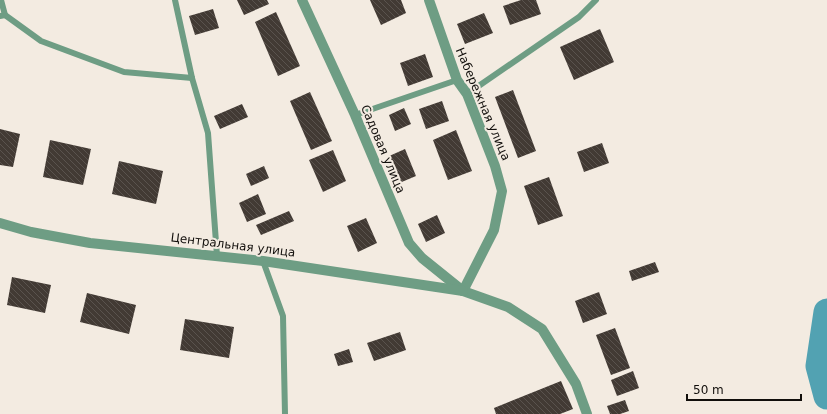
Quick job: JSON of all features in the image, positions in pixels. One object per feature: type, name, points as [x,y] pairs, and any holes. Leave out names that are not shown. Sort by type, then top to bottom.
[{"type":"street","name":"Садовая улица","points":[[302,0],[355,115],[409,243],[422,258],[464,291]]},
{"type":"street","name":"Набережная улица","points":[[428,0],[457,80],[467,94],[495,166],[502,191],[494,230],[464,291]]},
{"type":"street","name":"Центральная улица","points":[[0,223],[31,232],[90,243],[263,261],[464,291]]},
{"type":"street","points":[[464,291],[508,307],[542,329],[576,384],[587,414]]},
{"type":"lane","points":[[1,0],[3,16],[41,40],[124,72],[192,78]]},
{"type":"lane","points":[[175,0],[192,78],[208,134],[217,256]]},
{"type":"lane","points":[[467,94],[579,16],[596,0]]},
{"type":"lane","points":[[355,115],[457,80]]},
{"type":"lane","points":[[263,261],[283,316],[285,414]]},
{"type":"building","points":[[237,0],[267,0],[269,4],[244,15]]},
{"type":"building","points":[[370,0],[401,0],[406,13],[381,25]]},
{"type":"building","points":[[521,0],[536,0],[541,14],[510,25],[503,6]]},
{"type":"building","points":[[213,9],[219,28],[195,35],[189,16]]},
{"type":"building","points":[[276,12],[300,66],[278,76],[255,22]]},
{"type":"building","points":[[484,13],[493,33],[465,44],[457,24]]},
{"type":"building","points":[[600,29],[614,62],[574,80],[560,47]]},
{"type":"building","points":[[425,54],[433,77],[408,86],[400,63]]},
{"type":"building","points":[[513,90],[536,151],[518,158],[495,97]]},
{"type":"building","points":[[310,92],[332,141],[311,150],[290,101]]},
{"type":"building","points":[[442,101],[449,121],[426,129],[419,109]]},
{"type":"building","points":[[242,104],[248,117],[220,129],[214,116]]},
{"type":"building","points":[[404,108],[411,124],[395,131],[389,115]]},
{"type":"building","points":[[0,129],[20,134],[13,167],[0,165]]},
{"type":"building","points":[[456,130],[472,171],[448,180],[433,140]]},
{"type":"building","points":[[50,140],[91,149],[83,185],[43,177]]},
{"type":"building","points":[[602,143],[609,163],[584,172],[577,152]]},
{"type":"building","points":[[405,149],[416,176],[397,184],[387,157]]},
{"type":"building","points":[[333,150],[346,181],[323,192],[309,160]]},
{"type":"building","points":[[119,161],[163,171],[156,204],[112,194]]},
{"type":"building","points":[[264,166],[269,178],[251,186],[246,174]]},
{"type":"building","points":[[549,177],[563,216],[538,225],[524,186]]},
{"type":"building","points":[[258,194],[266,214],[247,222],[239,203]]},
{"type":"building","points":[[289,211],[294,221],[261,235],[256,225]]},
{"type":"building","points":[[437,215],[445,233],[426,242],[418,224]]},
{"type":"building","points":[[366,218],[377,243],[358,252],[347,226]]},
{"type":"building","points":[[655,262],[659,272],[632,281],[629,271]]},
{"type":"building","points":[[12,277],[51,285],[45,313],[7,305]]},
{"type":"building","points":[[599,292],[607,314],[583,323],[575,301]]},
{"type":"building","points":[[87,293],[136,305],[129,334],[80,322]]},
{"type":"building","points":[[185,319],[234,327],[229,358],[180,350]]},
{"type":"building","points":[[615,328],[630,368],[611,375],[596,335]]},
{"type":"building","points":[[400,332],[406,350],[374,361],[367,343]]},
{"type":"building","points":[[349,349],[353,362],[338,366],[334,354]]},
{"type":"building","points":[[633,371],[639,388],[617,396],[611,380]]},
{"type":"building","points":[[561,381],[573,409],[560,414],[496,414],[494,408]]},
{"type":"building","points":[[625,400],[629,411],[620,414],[610,414],[607,406]]},
{"type":"waterway","points":[[827,312],[819,366],[827,396]]}]
